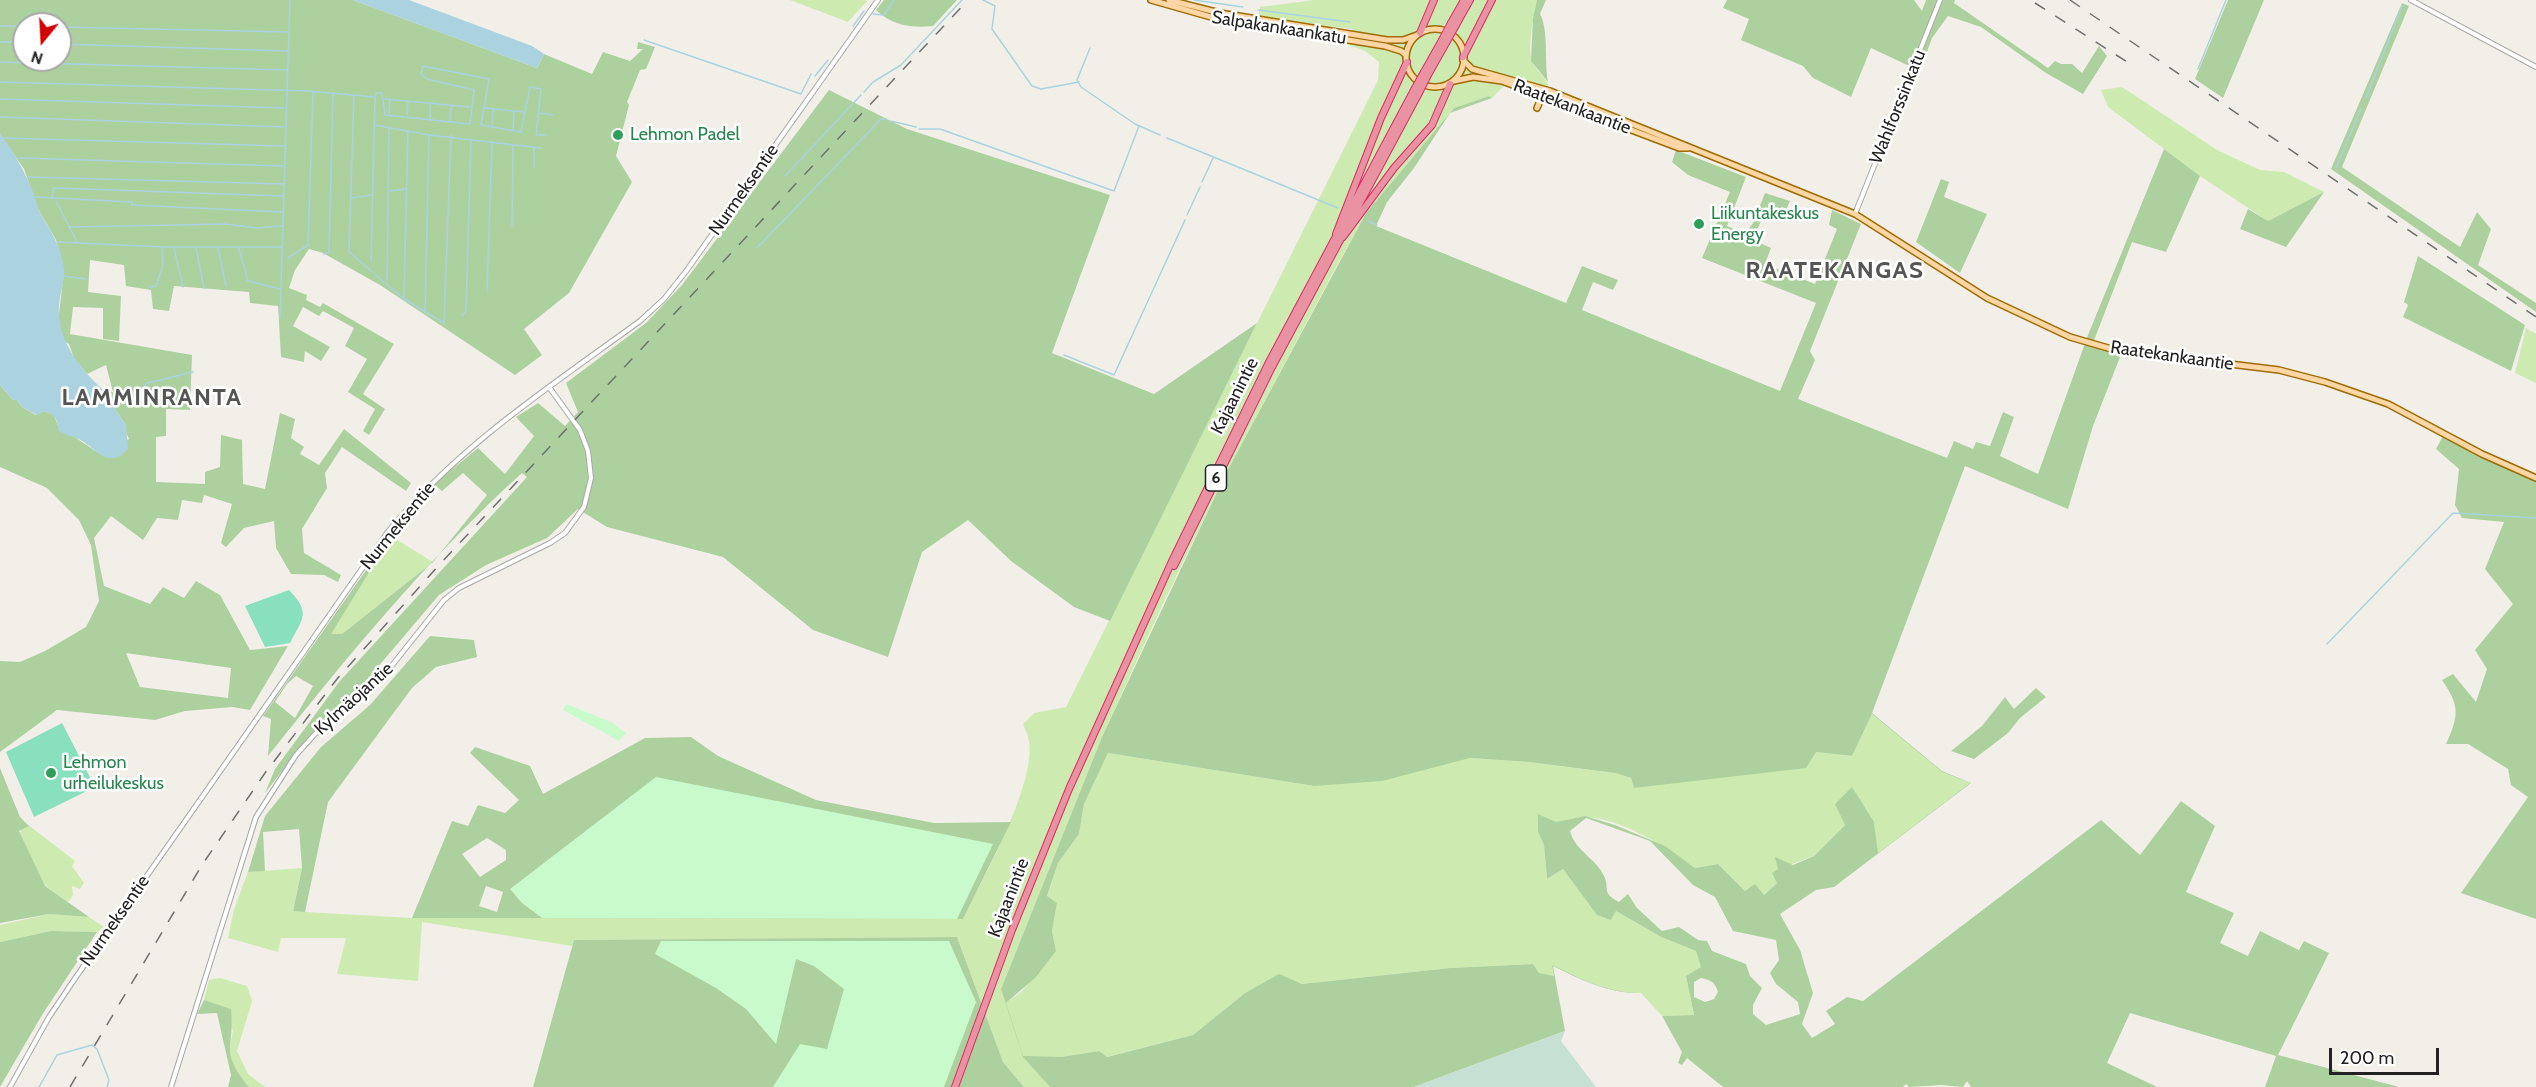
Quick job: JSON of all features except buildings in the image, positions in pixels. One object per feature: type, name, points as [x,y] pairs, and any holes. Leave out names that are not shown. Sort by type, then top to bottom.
[{"type":"highway","points":[[1419,34],[1434,0]]},
{"type":"highway","name":"6","points":[[1454,24],[1464,0]]},
{"type":"highway","name":"6","points":[[1454,24],[1470,0]]},
{"type":"highway","points":[[1463,58],[1492,0]]},
{"type":"highway","name":"Kajaanintie","points":[[955,1087],[1037,867],[1098,724],[1213,485],[1338,238],[1454,24]]},
{"type":"highway","points":[[1406,58],[1336,228],[1338,238],[1348,234],[1371,198],[1432,125],[1452,83]]},
{"type":"main road","name":"Salpakankaankatu","points":[[1151,0],[1218,19],[1385,46],[1401,51],[1406,58]]},
{"type":"main road","name":"Salpakankaankatu","points":[[1169,0],[1220,13],[1387,40],[1403,40],[1419,34]]},
{"type":"main road","points":[[1435,29],[1450,33],[1458,42],[1463,58],[1462,70],[1452,83],[1439,88],[1421,84],[1413,77],[1406,58],[1409,45],[1419,34],[1435,29]]},
{"type":"main road","name":"Raatekankaantie","points":[[1463,58],[1472,69],[1550,91],[1855,214],[1987,298],[2053,330],[2115,350],[2279,370],[2325,382],[2388,404],[2482,454],[2536,478]]},
{"type":"main road","name":"Raatekankaantie","points":[[1452,83],[1479,77],[1502,81],[1679,148],[1688,148]]},
{"type":"main road","points":[[1537,108],[1540,101],[1538,93]]},
{"type":"street","name":"Nurmeksentie","points":[[10,1087],[49,1017],[76,977],[387,533],[412,503],[472,445],[640,321],[664,299],[694,261],[878,0]]},
{"type":"street","name":"Wahlforssinkatu","points":[[1855,214],[1940,0]]},
{"type":"street","points":[[2411,0],[2536,67]]},
{"type":"street","name":"Kylmäojantie","points":[[171,1087],[256,818],[296,755],[315,734],[386,673],[444,600],[474,579],[550,543],[565,533],[584,507],[591,478],[588,451],[580,430],[549,387]]},
{"type":"green space","points":[[0,0],[353,0],[537,68],[544,54],[592,74],[603,52],[630,61],[643,49],[637,49],[638,42],[655,47],[646,69],[640,70],[627,102],[629,105],[616,156],[632,182],[569,293],[524,329],[542,355],[515,375],[380,285],[323,253],[309,249],[295,270],[289,288],[307,295],[306,300],[320,307],[323,303],[394,344],[363,394],[385,409],[369,435],[363,431],[375,409],[348,392],[367,359],[345,346],[354,328],[323,311],[319,316],[303,307],[293,326],[330,347],[321,361],[305,351],[304,362],[281,357],[278,306],[250,303],[249,292],[174,286],[169,311],[153,309],[151,290],[126,286],[124,265],[90,260],[88,292],[121,296],[119,341],[103,339],[103,308],[73,307],[70,334],[192,355],[190,410],[166,409],[166,436],[156,437],[156,482],[205,484],[205,472],[220,467],[221,435],[242,440],[243,484],[265,489],[280,413],[295,419],[291,438],[304,447],[300,454],[319,465],[344,429],[411,483],[406,491],[342,447],[325,473],[327,488],[302,529],[304,553],[341,575],[338,582],[324,575],[291,574],[276,548],[274,521],[244,528],[226,547],[221,543],[232,504],[204,495],[202,503],[182,500],[178,520],[157,518],[143,540],[111,516],[94,538],[104,586],[150,604],[163,587],[184,598],[196,581],[220,595],[250,650],[288,646],[250,710],[232,707],[185,711],[155,720],[57,710],[0,752],[0,661],[20,662],[45,651],[86,627],[99,601],[91,545],[79,520],[47,488],[0,467],[0,385],[13,400],[17,400],[22,407],[36,415],[44,411],[54,415],[58,426],[100,454],[129,439],[125,430],[126,425],[114,408],[112,398],[104,391],[113,392],[106,365],[87,374],[74,358],[69,344],[64,341],[58,322],[64,271],[56,240],[38,209],[24,169],[0,134]],"holes":[[[126,653],[231,668],[228,698],[140,687]]]},
{"type":"green space","points":[[790,0],[864,0],[867,1],[848,22]]},
{"type":"green space","points":[[884,0],[957,0],[933,26],[917,27],[896,23],[882,15],[876,10]]},
{"type":"green space","points":[[1314,0],[1537,0],[1530,48],[1532,61],[1549,89],[1514,76],[1492,98],[1489,96],[1454,108],[1366,213],[1225,475],[1102,737],[1001,989],[1006,1003],[1021,992],[1056,951],[1052,931],[1057,903],[1047,897],[1058,863],[1079,834],[1084,804],[1108,753],[1314,786],[1470,758],[1529,762],[1615,773],[1631,778],[1634,788],[1816,752],[1852,756],[1872,714],[1942,772],[1970,783],[1877,854],[1874,822],[1845,825],[1814,856],[1778,869],[1777,883],[1764,895],[1745,891],[1718,864],[1695,868],[1644,835],[1600,819],[1575,818],[1538,832],[1544,845],[1547,879],[1563,869],[1598,915],[1616,911],[1661,937],[1696,951],[1702,968],[1686,976],[1694,1015],[1662,1016],[1641,993],[1607,988],[1553,966],[1554,977],[1539,973],[1532,964],[1450,968],[1302,984],[1279,975],[1245,993],[1193,1035],[1106,1057],[1099,1051],[1061,1057],[1024,1057],[1050,1087],[1024,1087],[1003,1062],[957,937],[575,940],[572,946],[422,922],[418,981],[337,974],[346,938],[281,938],[278,952],[228,938],[234,909],[248,872],[302,868],[293,910],[305,912],[412,918],[963,919],[995,856],[1024,782],[1029,760],[1029,741],[1023,724],[1034,713],[1066,707],[1378,80],[1379,62],[1365,51],[1349,45],[1352,29],[1258,17],[1260,7]]},
{"type":"green space","points":[[1537,0],[1546,0],[1540,14],[1545,37],[1548,82],[1531,61],[1533,18]]},
{"type":"green space","points":[[1727,0],[1914,0],[1922,11],[1926,0],[1955,0],[1954,3],[2048,68],[2055,61],[2061,64],[2072,64],[2082,73],[2099,46],[2107,56],[2083,94],[2046,73],[1981,27],[1948,16],[1932,38],[1920,71],[1871,48],[1851,97],[1813,78],[1803,66],[1741,40],[1749,19],[1723,8]]},
{"type":"green space","points":[[2228,0],[2264,0],[2223,98],[2195,79]]},
{"type":"green space","points":[[2402,3],[2409,6],[2342,167],[2460,247],[2477,212],[2491,229],[2478,265],[2536,303],[2536,312],[2331,169]]},
{"type":"green space","points":[[2122,87],[2217,150],[2260,170],[2284,172],[2324,192],[2268,221],[2200,176],[2108,107],[2101,90]]},
{"type":"green space","points":[[829,90],[907,129],[1110,195],[1052,353],[1154,394],[1257,323],[1110,621],[1074,607],[1011,561],[968,520],[922,552],[888,657],[813,630],[723,557],[607,527],[578,509],[547,538],[486,565],[439,595],[354,695],[310,735],[265,793],[275,769],[339,682],[527,477],[522,473],[437,557],[487,495],[463,473],[442,491],[434,484],[478,448],[505,474],[534,436],[516,417],[538,403],[565,426],[578,412],[566,383],[646,323],[682,285]]},
{"type":"green space","points":[[1489,96],[1492,98],[1450,113],[1414,168],[1387,202],[1376,226],[1566,303],[1582,266],[1618,280],[1613,290],[1593,282],[1582,310],[1780,391],[1816,303],[1702,258],[1730,192],[1688,175],[1672,162],[1676,150],[1746,177],[1727,226],[1745,234],[1753,223],[1765,193],[1790,201],[1785,212],[1766,209],[1753,240],[1771,248],[1765,264],[1815,284],[1837,229],[1829,225],[1832,210],[1861,224],[1810,351],[1815,360],[1798,399],[1947,458],[1954,441],[1973,449],[1976,442],[1990,446],[2003,412],[2014,417],[2000,456],[2038,474],[2088,335],[2164,149],[2200,176],[2166,252],[2132,242],[2093,343],[2122,352],[2093,426],[2068,509],[1965,466],[1872,713],[1942,771],[1971,783],[1834,887],[1816,890],[1780,914],[1800,950],[1813,993],[1802,1024],[1812,1038],[1835,1024],[1826,1011],[1847,997],[1863,1001],[2101,820],[2140,855],[2181,801],[2215,826],[2186,892],[2234,913],[2220,943],[2248,956],[2260,931],[2299,950],[2304,941],[2329,953],[2278,1055],[2399,1087],[2265,1087],[2276,1056],[2130,1013],[2107,1063],[2157,1087],[1971,1087],[1967,1081],[1963,1087],[1941,1085],[1909,1087],[1906,1084],[1903,1087],[1723,1087],[1687,1058],[1682,1065],[1678,1063],[1682,1052],[1662,1016],[1694,1015],[1686,976],[1701,967],[1696,951],[1661,937],[1616,911],[1611,920],[1597,915],[1563,869],[1547,879],[1544,845],[1538,832],[1538,814],[1556,822],[1585,816],[1615,825],[1665,846],[1695,868],[1718,864],[1745,891],[1755,884],[1764,895],[1777,883],[1772,873],[1778,869],[1775,857],[1793,865],[1814,856],[1845,825],[1835,804],[1852,787],[1874,822],[1878,853],[1970,783],[1942,772],[1872,714],[1852,756],[1816,752],[1806,768],[1634,788],[1631,778],[1615,773],[1529,762],[1470,758],[1382,781],[1314,786],[1108,753],[1084,804],[1079,834],[1058,863],[1047,896],[1057,903],[1052,931],[1056,951],[1036,977],[1006,1003],[1023,1056],[1061,1057],[1099,1051],[1107,1057],[1193,1035],[1245,993],[1279,974],[1302,984],[1450,968],[1533,964],[1539,973],[1554,976],[1552,965],[1584,980],[1618,991],[1607,989],[1585,981],[1553,966],[1565,1031],[1414,1087],[1050,1087],[1023,1057],[1001,989],[1102,737],[1225,475],[1366,213],[1454,108]],"holes":[[[1586,818],[1650,841],[1693,885],[1715,897],[1733,931],[1776,940],[1779,960],[1770,973],[1776,984],[1798,1002],[1800,1014],[1766,1025],[1753,1014],[1753,1005],[1762,988],[1750,976],[1746,964],[1712,951],[1707,941],[1698,940],[1679,927],[1662,931],[1637,908],[1628,894],[1619,902],[1613,899],[1608,893],[1604,876],[1596,864],[1576,844],[1570,831]],[[1701,978],[1712,982],[1718,992],[1714,999],[1705,1002],[1694,997],[1694,982]]]},
{"type":"green space","points":[[1941,179],[1949,182],[1944,197],[1987,214],[1960,273],[1916,242]]},
{"type":"green space","points":[[2324,192],[2286,247],[2240,229],[2248,209],[2268,221]]},
{"type":"green space","points":[[2418,256],[2525,325],[2511,371],[2403,317],[2408,305],[2404,302]]},
{"type":"green space","points":[[2526,328],[2536,334],[2536,383],[2515,373]]},
{"type":"green space","points":[[2443,436],[2480,456],[2536,481],[2536,919],[2461,893],[2528,797],[2511,785],[2508,769],[2468,744],[2446,744],[2456,711],[2452,697],[2442,680],[2453,674],[2476,702],[2487,669],[2475,650],[2513,604],[2485,569],[2504,522],[2462,518],[2455,505],[2459,469],[2436,449]]},
{"type":"green space","points":[[389,535],[433,562],[342,634],[330,634]]},
{"type":"green space","points":[[430,564],[358,645],[268,756],[271,719],[263,716],[369,566],[368,574],[331,634],[342,634]],"holes":[[[296,676],[313,686],[295,718],[275,702],[287,684]]]},
{"type":"green space","points":[[289,590],[300,604],[303,616],[301,621],[290,643],[265,647],[245,606]]},
{"type":"green space","points":[[430,636],[474,640],[477,657],[436,667],[412,688],[328,802],[305,912],[293,911],[302,868],[299,829],[263,832],[265,871],[248,872],[265,816],[321,747],[370,705]]},
{"type":"green space","points":[[2036,688],[2046,697],[2020,718],[2008,733],[1974,759],[1951,751],[1982,726],[2005,697],[2014,709]]},
{"type":"green space","points":[[566,704],[611,722],[626,733],[619,741],[563,710]]},
{"type":"green space","name":"Lehmon urheilukeskus","points":[[62,723],[95,787],[34,817],[6,752]]},
{"type":"green space","points":[[691,737],[718,756],[816,800],[934,823],[1011,822],[963,919],[412,918],[452,821],[468,826],[478,805],[505,813],[519,800],[470,753],[475,747],[530,766],[543,794],[645,738]],"holes":[[[487,838],[506,850],[506,860],[480,877],[462,854]],[[486,886],[503,892],[497,912],[479,906]]]},
{"type":"green space","points":[[0,768],[20,817],[29,826],[19,831],[45,886],[89,917],[49,914],[0,923]]},
{"type":"green space","points":[[656,777],[993,844],[957,919],[542,918],[522,903],[510,889]]},
{"type":"green space","points":[[27,824],[75,861],[72,866],[84,883],[80,889],[72,886],[73,895],[68,902],[42,883],[20,833],[22,827]]},
{"type":"green space","points":[[49,914],[89,917],[104,927],[97,932],[51,931],[0,942],[0,925]]},
{"type":"green space","points":[[51,931],[97,932],[42,1015],[0,1087],[0,942]]},
{"type":"green space","points":[[957,937],[1003,1062],[1024,1087],[533,1087],[574,940]]},
{"type":"green space","points":[[661,941],[949,941],[976,1002],[944,1087],[773,1087],[800,1044],[827,1049],[844,989],[814,966],[796,959],[776,1044],[746,1009],[716,988],[655,954]]},
{"type":"green space","points":[[220,978],[247,986],[252,1001],[237,1051],[248,1074],[265,1087],[249,1087],[234,1067],[230,1055],[233,1030],[204,1000],[209,980]]},
{"type":"green space","points":[[204,1000],[231,1009],[231,1057],[249,1087],[228,1087],[231,1075],[217,1013],[197,1014]]},
{"type":"green space","points":[[1565,1031],[1561,1041],[1596,1087],[1414,1087]]},
{"type":"water","points":[[353,0],[409,0],[532,46],[544,54],[537,68]]},
{"type":"water","points":[[0,134],[25,174],[39,211],[63,260],[64,273],[59,319],[67,345],[82,368],[113,398],[116,403],[114,408],[126,425],[128,449],[120,456],[107,458],[83,441],[59,431],[54,416],[44,411],[37,415],[22,407],[0,385]]},
{"type":"waterway","points":[[280,318],[290,0]]},
{"type":"waterway","points":[[873,14],[884,15],[894,0]]},
{"type":"waterway","points":[[864,92],[873,82],[901,65],[962,0]]},
{"type":"waterway","points":[[983,0],[995,6],[992,29],[1032,86],[1041,89],[1079,82]]},
{"type":"waterway","points":[[1194,0],[1243,7]]},
{"type":"waterway","points":[[2198,69],[2226,0]]},
{"type":"waterway","points":[[2366,98],[2402,6]]},
{"type":"waterway","points":[[1258,10],[1350,22]]},
{"type":"waterway","points":[[853,26],[864,11]]},
{"type":"waterway","points":[[0,26],[12,26]]},
{"type":"waterway","points":[[72,27],[288,32]]},
{"type":"waterway","points":[[644,40],[801,94],[811,74]]},
{"type":"waterway","points":[[0,42],[12,42]]},
{"type":"waterway","points":[[72,44],[288,51]]},
{"type":"waterway","points":[[1090,48],[1077,80],[1081,87],[1135,124],[1160,135]]},
{"type":"waterway","points":[[815,76],[828,60]]},
{"type":"waterway","points":[[0,62],[287,70]]},
{"type":"waterway","points":[[0,82],[308,91],[375,97],[376,93],[382,93],[385,115],[470,124],[474,90],[427,79],[421,73],[423,66],[489,79],[481,125],[521,132],[530,87],[541,89],[536,135],[546,135]]},
{"type":"waterway","points":[[288,258],[308,245],[313,92]]},
{"type":"waterway","points":[[324,254],[329,252],[333,94]]},
{"type":"waterway","points":[[354,95],[349,252],[404,299],[444,323],[451,135]]},
{"type":"waterway","points":[[785,176],[861,95]]},
{"type":"waterway","points":[[371,261],[375,98]]},
{"type":"waterway","points":[[0,99],[286,108]]},
{"type":"waterway","points":[[385,99],[470,107]]},
{"type":"waterway","points":[[389,114],[390,99]]},
{"type":"waterway","points":[[407,115],[408,102]]},
{"type":"waterway","points":[[430,104],[430,120]]},
{"type":"waterway","points":[[450,122],[451,106]]},
{"type":"waterway","points":[[484,108],[524,112]]},
{"type":"waterway","points":[[492,128],[493,109]]},
{"type":"waterway","points":[[2336,168],[2361,109]]},
{"type":"waterway","points":[[513,131],[514,112]]},
{"type":"waterway","points":[[539,113],[553,115]]},
{"type":"waterway","points":[[0,117],[285,127]]},
{"type":"waterway","points":[[757,248],[881,119],[886,119]]},
{"type":"waterway","points":[[891,121],[916,127]]},
{"type":"waterway","points":[[375,125],[429,135],[541,148]]},
{"type":"waterway","points":[[919,129],[940,129],[1114,191],[1139,126]]},
{"type":"waterway","points":[[387,280],[389,128]]},
{"type":"waterway","points":[[404,297],[408,131]]},
{"type":"waterway","points":[[425,311],[429,135]]},
{"type":"waterway","points":[[2,138],[285,146]]},
{"type":"waterway","points":[[1167,138],[1338,208]]},
{"type":"waterway","points":[[462,316],[466,311],[471,140]]},
{"type":"waterway","points":[[487,291],[492,142]]},
{"type":"waterway","points":[[512,226],[513,145]]},
{"type":"waterway","points":[[534,148],[534,167]]},
{"type":"waterway","points":[[19,158],[284,166]]},
{"type":"waterway","points":[[1202,182],[1213,158]]},
{"type":"waterway","points":[[28,177],[284,184]]},
{"type":"waterway","points":[[1187,215],[1200,187]]},
{"type":"waterway","points":[[52,198],[53,188],[284,196]]},
{"type":"waterway","points":[[390,191],[406,189]]},
{"type":"waterway","points":[[351,198],[372,195]]},
{"type":"waterway","points":[[35,197],[132,202],[132,205],[283,212]]},
{"type":"waterway","points":[[56,201],[77,242]]},
{"type":"waterway","points":[[1064,355],[1114,375],[1185,220]]},
{"type":"waterway","points":[[1368,221],[1377,225]]},
{"type":"waterway","points":[[69,227],[226,224],[256,228],[282,226]]},
{"type":"waterway","points":[[58,242],[162,247],[282,247]]},
{"type":"waterway","points":[[149,287],[156,286],[163,265],[162,248]]},
{"type":"waterway","points":[[174,248],[183,287]]},
{"type":"waterway","points":[[196,248],[204,288]]},
{"type":"waterway","points":[[218,248],[226,286]]},
{"type":"waterway","points":[[239,249],[248,281],[280,289]]},
{"type":"waterway","points":[[64,276],[86,279]]},
{"type":"waterway","points":[[116,404],[136,398],[147,383],[193,372]]},
{"type":"waterway","points":[[2327,644],[2453,513],[2536,518]]},
{"type":"waterway","points":[[39,1087],[57,1055],[92,1045],[97,1049],[109,1080],[107,1087]]},
{"type":"railway","points":[[70,1087],[202,865],[265,773],[337,679],[440,564],[968,0]]},
{"type":"railway","points":[[2070,0],[2536,317]]},
{"type":"railway","points":[[2035,3],[2135,67]]},
{"type":"place","name":"Lehmon Padel","points":[[618,135]]},
{"type":"place","name":"Liikuntakeskus Energy","points":[[1699,224]]},
{"type":"place","name":"Lehmon urheilukeskus","points":[[51,773]]},
{"type":"district","name":"RAATEKANGAS","points":[[1835,271]]},
{"type":"district","name":"LAMMINRANTA","points":[[152,398]]}]
